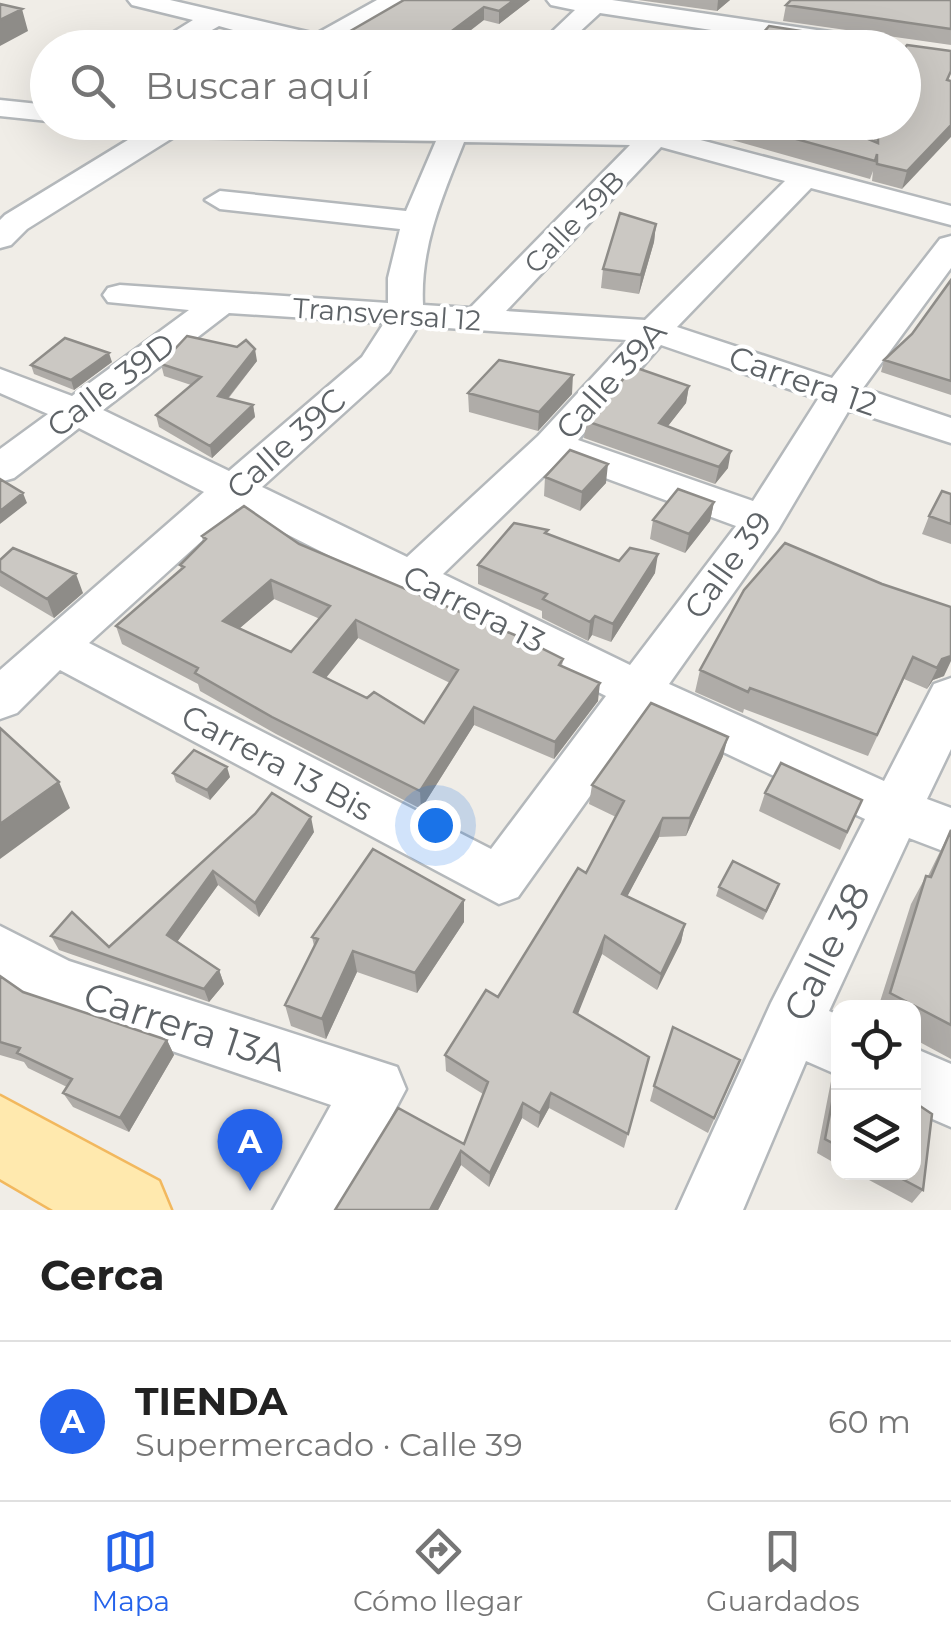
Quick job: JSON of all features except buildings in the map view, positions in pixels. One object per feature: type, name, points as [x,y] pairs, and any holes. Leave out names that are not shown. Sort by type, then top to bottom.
[{"type":"main road","points":[[0,1135],[130,1210]]},
{"type":"street","points":[[140,0],[259,30]]},
{"type":"street","points":[[340,30],[393,0]]},
{"type":"street","points":[[559,0],[765,30]]},
{"type":"street","points":[[752,28],[780,0]]},
{"type":"street","points":[[567,30],[597,3]]},
{"type":"street","points":[[193,30],[215,18]]},
{"type":"street","points":[[0,108],[30,111]]},
{"type":"street","points":[[5,227],[148,140]]},
{"type":"street","points":[[406,316],[405,278],[417,222],[454,140]]},
{"type":"street","name":"Calle 39B","points":[[478,320],[652,140]]},
{"type":"street","points":[[692,140],[804,177],[951,216]]},
{"type":"street","name":"Calle 39A","points":[[412,578],[552,445],[654,331],[804,177]]},
{"type":"street","points":[[220,200],[417,222]]},
{"type":"street","name":"Calle 39","points":[[499,880],[762,520],[840,393],[951,246]]},
{"type":"street","name":"Transversal 12","points":[[120,295],[654,331]]},
{"type":"street","name":"Calle 39D","points":[[0,470],[73,410],[223,302]]},
{"type":"street","name":"Calle 39C","points":[[0,700],[55,646],[376,364],[406,316]]},
{"type":"street","name":"Carrera 12","points":[[654,331],[951,431]]},
{"type":"street","name":"Carrera 13","points":[[0,380],[73,410],[636,690],[896,810],[951,831]]},
{"type":"street","points":[[552,445],[762,520]]},
{"type":"street","name":"Carrera 13 Bis","points":[[55,646],[499,880]]},
{"type":"street","name":"Calle 38","points":[[710,1210],[815,1035],[896,810],[951,697]]},
{"type":"street","name":"Carrera 13A","points":[[0,953],[55,984],[374,1089],[306,1210]]},
{"type":"street","points":[[921,1082],[951,1096]]},
{"type":"place","name":"TIENDA","points":[[250,1191]]}]
